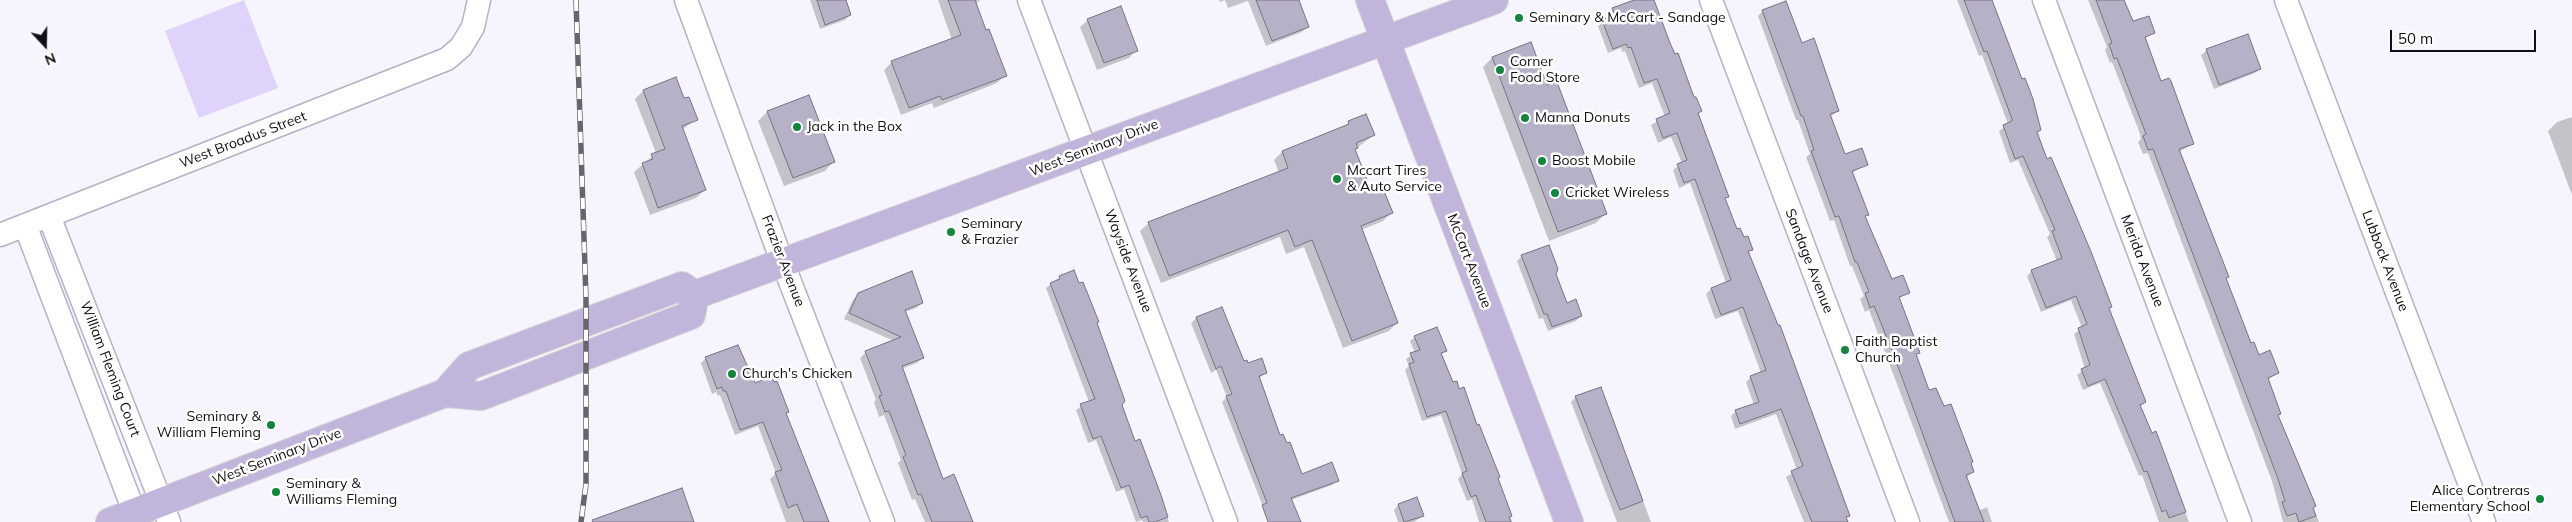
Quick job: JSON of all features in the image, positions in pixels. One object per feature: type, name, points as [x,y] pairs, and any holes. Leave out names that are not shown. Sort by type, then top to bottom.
[{"type":"main road","name":"McCart Avenue","points":[[1370,0],[1569,522]]},
{"type":"main road","name":"West Seminary Drive","points":[[128,519],[166,512],[445,393],[469,366],[682,286],[695,295],[1494,0]]},
{"type":"street","name":"West Broadus Street","points":[[0,235],[447,59],[461,47],[473,27],[479,0]]},
{"type":"street","name":"Frazier Avenue","points":[[686,0],[883,522]]},
{"type":"street","name":"Wayside Avenue","points":[[1029,0],[1226,522]]},
{"type":"street","name":"Sandage Avenue","points":[[1711,0],[1908,522]]},
{"type":"street","name":"Merida Avenue","points":[[2044,0],[2240,522]]},
{"type":"street","name":"Lubbock Avenue","points":[[2286,0],[2484,522]]},
{"type":"street","name":"William Fleming Court","points":[[49,216],[166,512]]},
{"type":"street","name":"William Fleming Court","points":[[25,225],[128,519]]},
{"type":"shaded area","points":[[244,0],[278,88],[199,118],[165,31]]},
{"type":"building","points":[[817,0],[846,0],[851,15],[825,25]]},
{"type":"building","points":[[948,0],[975,0],[986,30],[989,29],[1007,76],[942,100],[940,96],[909,108],[891,61],[961,35]]},
{"type":"building","points":[[1256,0],[1299,0],[1309,27],[1272,41]]},
{"type":"building","points":[[1634,0],[1654,0],[1670,43],[1675,54],[1678,53],[1694,97],[1696,97],[1702,111],[1698,113],[1729,197],[1725,198],[1737,229],[1740,228],[1744,237],[1748,236],[1753,250],[1748,251],[1778,325],[1780,325],[1850,516],[1846,517],[1848,522],[1812,522],[1791,471],[1803,466],[1781,409],[1740,424],[1735,410],[1759,402],[1750,376],[1766,370],[1743,307],[1721,315],[1711,288],[1731,280],[1695,179],[1684,183],[1677,164],[1687,160],[1677,133],[1663,138],[1656,119],[1670,113],[1657,79],[1644,83],[1631,47],[1628,48],[1626,44],[1613,49],[1602,20],[1615,15],[1612,8]]},
{"type":"building","points":[[1964,0],[1992,0],[2022,79],[2025,78],[2033,99],[2041,130],[2037,132],[2047,159],[2051,157],[2112,307],[2109,308],[2146,402],[2140,405],[2152,433],[2156,431],[2186,512],[2169,518],[2166,510],[2162,512],[2147,471],[2144,472],[2105,379],[2088,386],[2081,369],[2090,365],[2078,328],[2087,324],[2076,296],[2046,308],[2031,270],[2062,258],[2052,231],[2055,230],[2023,156],[2015,159],[2003,125],[2012,121],[2012,119],[1987,51],[1984,52]]},
{"type":"building","points":[[2096,0],[2124,0],[2133,21],[2149,16],[2155,33],[2145,37],[2161,81],[2169,78],[2171,81],[2194,144],[2179,149],[2229,277],[2226,278],[2251,343],[2254,342],[2259,355],[2270,350],[2279,373],[2268,378],[2281,414],[2278,415],[2316,506],[2313,508],[2316,516],[2299,522],[2296,513],[2287,516],[2282,502],[2285,501],[2277,476],[2153,149],[2148,150],[2143,136],[2146,134],[2117,58],[2114,59],[2109,44],[2112,43]]},
{"type":"building","points":[[1786,1],[1802,43],[1814,38],[1839,111],[1830,114],[1845,154],[1862,148],[1868,165],[1852,171],[1869,215],[1865,216],[1892,279],[1903,275],[1910,293],[1899,297],[1920,353],[1916,354],[1929,390],[1936,388],[1944,406],[1951,404],[1973,462],[1971,463],[1974,472],[1966,475],[1984,522],[1955,522],[1893,353],[1874,306],[1870,308],[1865,293],[1869,292],[1857,262],[1855,262],[1839,216],[1835,217],[1811,151],[1814,150],[1803,116],[1801,116],[1762,10]]},
{"type":"building","points":[[1121,6],[1138,51],[1104,63],[1087,19]]},
{"type":"building","points":[[2248,34],[2261,69],[2219,85],[2206,49]]},
{"type":"building","points":[[1531,42],[1547,85],[1557,82],[1607,214],[1558,232],[1492,57]]},
{"type":"building","points":[[676,77],[684,98],[689,97],[698,120],[682,126],[706,190],[658,208],[642,163],[653,159],[651,154],[665,149],[643,90]]},
{"type":"building","name":"Jack in the Box","points":[[809,95],[835,162],[793,178],[767,111]]},
{"type":"building","points":[[1366,114],[1375,135],[1356,143],[1358,148],[1355,149],[1371,190],[1382,186],[1393,213],[1361,226],[1398,323],[1352,341],[1312,240],[1295,247],[1288,230],[1169,276],[1148,222],[1288,168],[1282,151],[1349,124],[1348,121]]},
{"type":"building","points":[[1549,245],[1558,269],[1556,274],[1567,303],[1576,299],[1582,316],[1552,327],[1547,314],[1544,314],[1521,255]]},
{"type":"building","points":[[1074,270],[1079,283],[1083,282],[1099,322],[1097,323],[1125,401],[1122,405],[1135,441],[1140,439],[1161,495],[1168,517],[1155,522],[1149,522],[1147,516],[1141,518],[1129,485],[1121,488],[1101,436],[1093,439],[1080,404],[1095,399],[1050,283],[1060,279],[1059,276]]},
{"type":"building","points":[[912,271],[923,303],[905,310],[924,358],[902,366],[943,479],[954,474],[973,522],[932,522],[921,494],[918,495],[903,457],[906,455],[889,411],[885,412],[879,396],[882,395],[865,351],[901,337],[849,313],[858,293]]},
{"type":"building","points":[[1222,307],[1244,361],[1247,360],[1248,363],[1262,358],[1267,373],[1259,376],[1280,435],[1283,434],[1287,443],[1290,442],[1302,474],[1332,462],[1339,481],[1291,498],[1301,522],[1268,522],[1262,505],[1267,503],[1226,396],[1232,394],[1221,366],[1216,369],[1196,317]]},
{"type":"building","points":[[1437,327],[1447,351],[1441,353],[1453,382],[1457,381],[1459,389],[1464,387],[1477,425],[1479,424],[1500,477],[1498,478],[1512,516],[1509,517],[1511,522],[1486,522],[1476,495],[1471,497],[1462,473],[1467,471],[1446,411],[1427,417],[1409,364],[1414,362],[1410,353],[1420,350],[1414,336]]},
{"type":"building","points":[[738,345],[755,383],[772,376],[774,382],[777,381],[789,412],[786,413],[829,522],[804,522],[797,504],[788,508],[775,472],[782,470],[763,422],[740,430],[726,391],[723,391],[722,387],[717,389],[705,357]]},
{"type":"building","points":[[1601,387],[1643,501],[1620,510],[1575,396]]},
{"type":"building","points":[[682,488],[694,522],[593,522],[592,520]]},
{"type":"building","points":[[1417,497],[1424,516],[1404,522],[1398,504]]},
{"type":"railway","points":[[576,0],[586,298],[586,484],[581,522]]},
{"type":"place","name":"Seminary & McCart - Sandage","points":[[1519,18]]},
{"type":"place","name":"Corner Food Store","points":[[1500,70]]},
{"type":"place","name":"Manna Donuts","points":[[1525,118]]},
{"type":"place","name":"Jack in the Box","points":[[797,127]]},
{"type":"place","name":"Boost Mobile","points":[[1542,161]]},
{"type":"place","name":"Mccart Tires & Auto Service","points":[[1337,179]]},
{"type":"place","name":"Cricket Wireless","points":[[1555,193]]},
{"type":"place","name":"Seminary & Frazier","points":[[951,232]]},
{"type":"place","name":"Faith Baptist Church","points":[[1845,350]]},
{"type":"place","name":"Church's Chicken","points":[[732,374]]},
{"type":"place","name":"Seminary & William Fleming","points":[[271,425]]},
{"type":"place","name":"Seminary & Williams Fleming","points":[[276,492]]},
{"type":"place","name":"Alice Contreras Elementary School","points":[[2540,499]]}]
